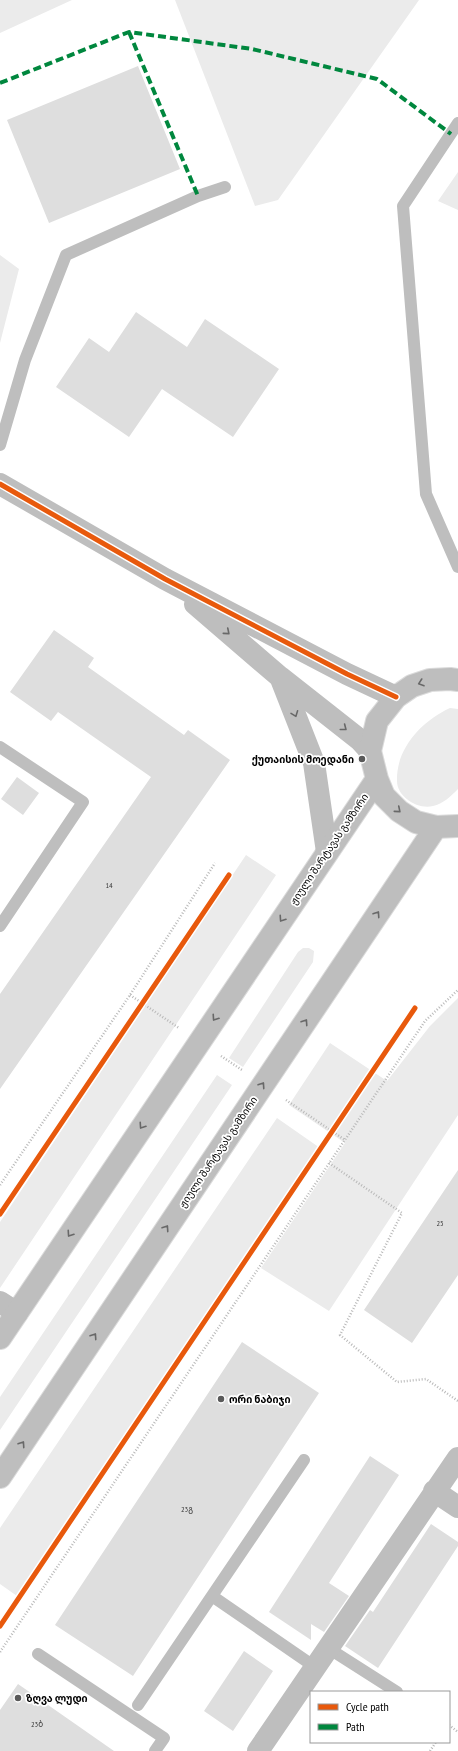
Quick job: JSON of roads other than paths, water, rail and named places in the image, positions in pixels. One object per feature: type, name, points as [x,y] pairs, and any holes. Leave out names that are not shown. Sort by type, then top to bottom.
[{"type":"main road","points":[[0,484],[165,579],[347,674],[396,697]]},
{"type":"main road","points":[[165,579],[280,677],[360,740],[370,751]]},
{"type":"main road","points":[[455,676],[430,680],[412,686],[396,697],[377,721],[370,751],[377,779],[384,796],[398,812],[416,822],[436,826],[458,826]]},
{"type":"main road","points":[[280,677],[314,763],[327,852]]},
{"type":"main road","name":"ჟიული შარტავას გამზირი","points":[[0,1338],[8,1307],[199,1042],[377,779]]},
{"type":"main road","name":"ჟიული შარტავას გამზირი","points":[[0,1477],[436,826]]},
{"type":"main road","points":[[258,1751],[458,1458]]},
{"type":"main road","points":[[434,1492],[458,1507]]},
{"type":"lane","points":[[458,123],[403,206],[426,494],[458,568]]},
{"type":"lane","points":[[0,445],[24,360],[66,255],[198,196],[224,187]]},
{"type":"lane","points":[[0,747],[83,802],[0,926]]},
{"type":"lane","points":[[138,1704],[304,1460]]},
{"type":"lane","points":[[212,1596],[315,1667]]},
{"type":"lane","points":[[328,1648],[395,1691]]},
{"type":"lane","points":[[38,1654],[164,1738],[155,1751]]},
{"type":"place","name":"ქუთაისის მოედანი","points":[[362,759]]},
{"type":"place","name":"ორი ნაბიჯი","points":[[221,1399]]},
{"type":"place","name":"ზღვა ლუდი","points":[[18,1698]]}]
